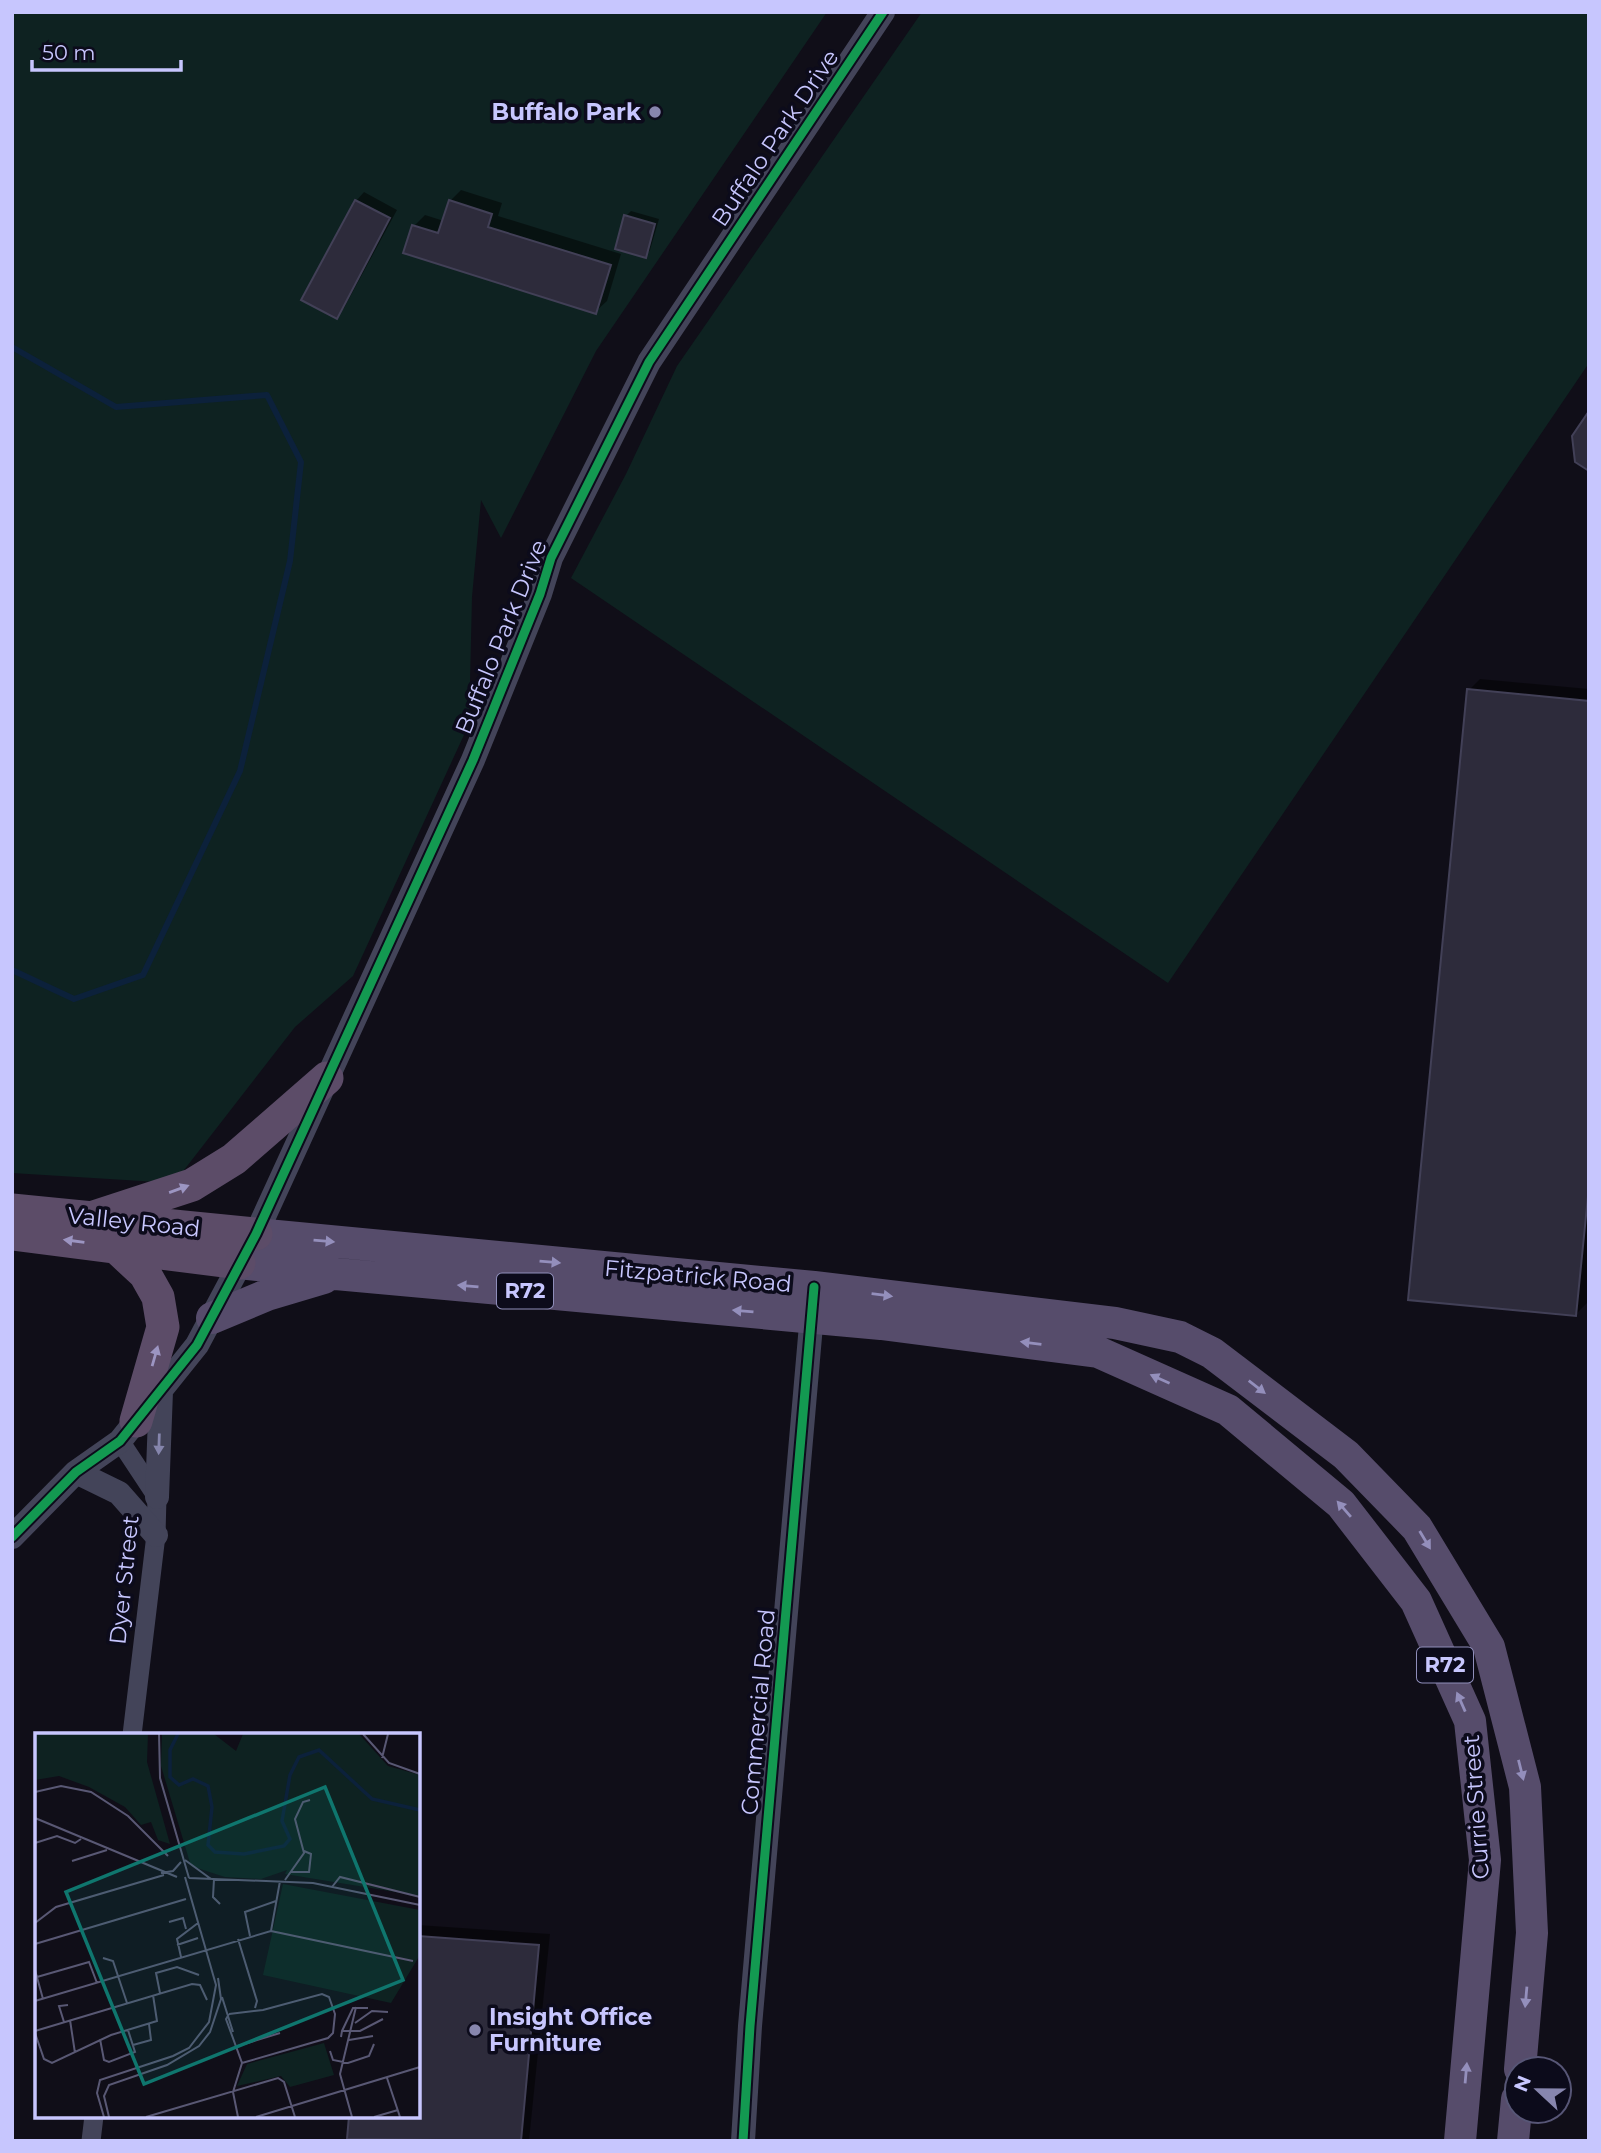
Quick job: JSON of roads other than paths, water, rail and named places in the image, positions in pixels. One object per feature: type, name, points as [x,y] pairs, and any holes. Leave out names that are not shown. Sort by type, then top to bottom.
[{"type":"highway","points":[[90,1218],[192,1185],[234,1159],[327,1078]]},
{"type":"highway","name":"Valley Road","points":[[12,1210],[256,1234]]},
{"type":"highway","name":"Valley Road","points":[[12,1234],[239,1263]]},
{"type":"highway","points":[[116,1247],[145,1273],[158,1297],[163,1327],[128,1431]]},
{"type":"main road","name":"Fitzpatrick Road","points":[[256,1234],[813,1302],[881,1324],[1098,1352]]},
{"type":"main road","name":"Fitzpatrick Road","points":[[239,1263],[336,1274],[1115,1323],[1180,1337]]},
{"type":"main road","points":[[212,1318],[267,1295],[336,1274]]},
{"type":"main road","name":"Currie Street","points":[[1180,1337],[1212,1353],[1346,1455],[1418,1528],[1489,1647],[1525,1787],[1532,1933],[1521,2055]]},
{"type":"main road","name":"Currie Street","points":[[1098,1352],[1228,1410],[1341,1504],[1416,1601],[1470,1721],[1485,1860],[1460,2141]]},
{"type":"street","name":"Buffalo Park Drive","points":[[12,1537],[76,1472],[128,1431],[198,1345],[256,1234],[473,760],[540,594],[551,558],[649,362],[883,12]]},
{"type":"street","name":"Commercial Road","points":[[743,2141],[750,2025],[813,1302]]},
{"type":"street","points":[[157,1497],[161,1391]]},
{"type":"street","name":"Dyer Street","points":[[128,1431],[157,1497],[156,1535],[132,1733]]},
{"type":"street","points":[[76,1472],[119,1493],[156,1535]]},
{"type":"street","points":[[91,2141],[94,2118]]},
{"type":"waterway","points":[[12,347],[116,407],[267,395],[301,462],[290,561],[240,771],[143,975],[74,999],[12,970]]},
{"type":"place","name":"Buffalo Park","points":[[655,112]]},
{"type":"place","name":"Insight Office Furniture","points":[[475,2030]]}]
